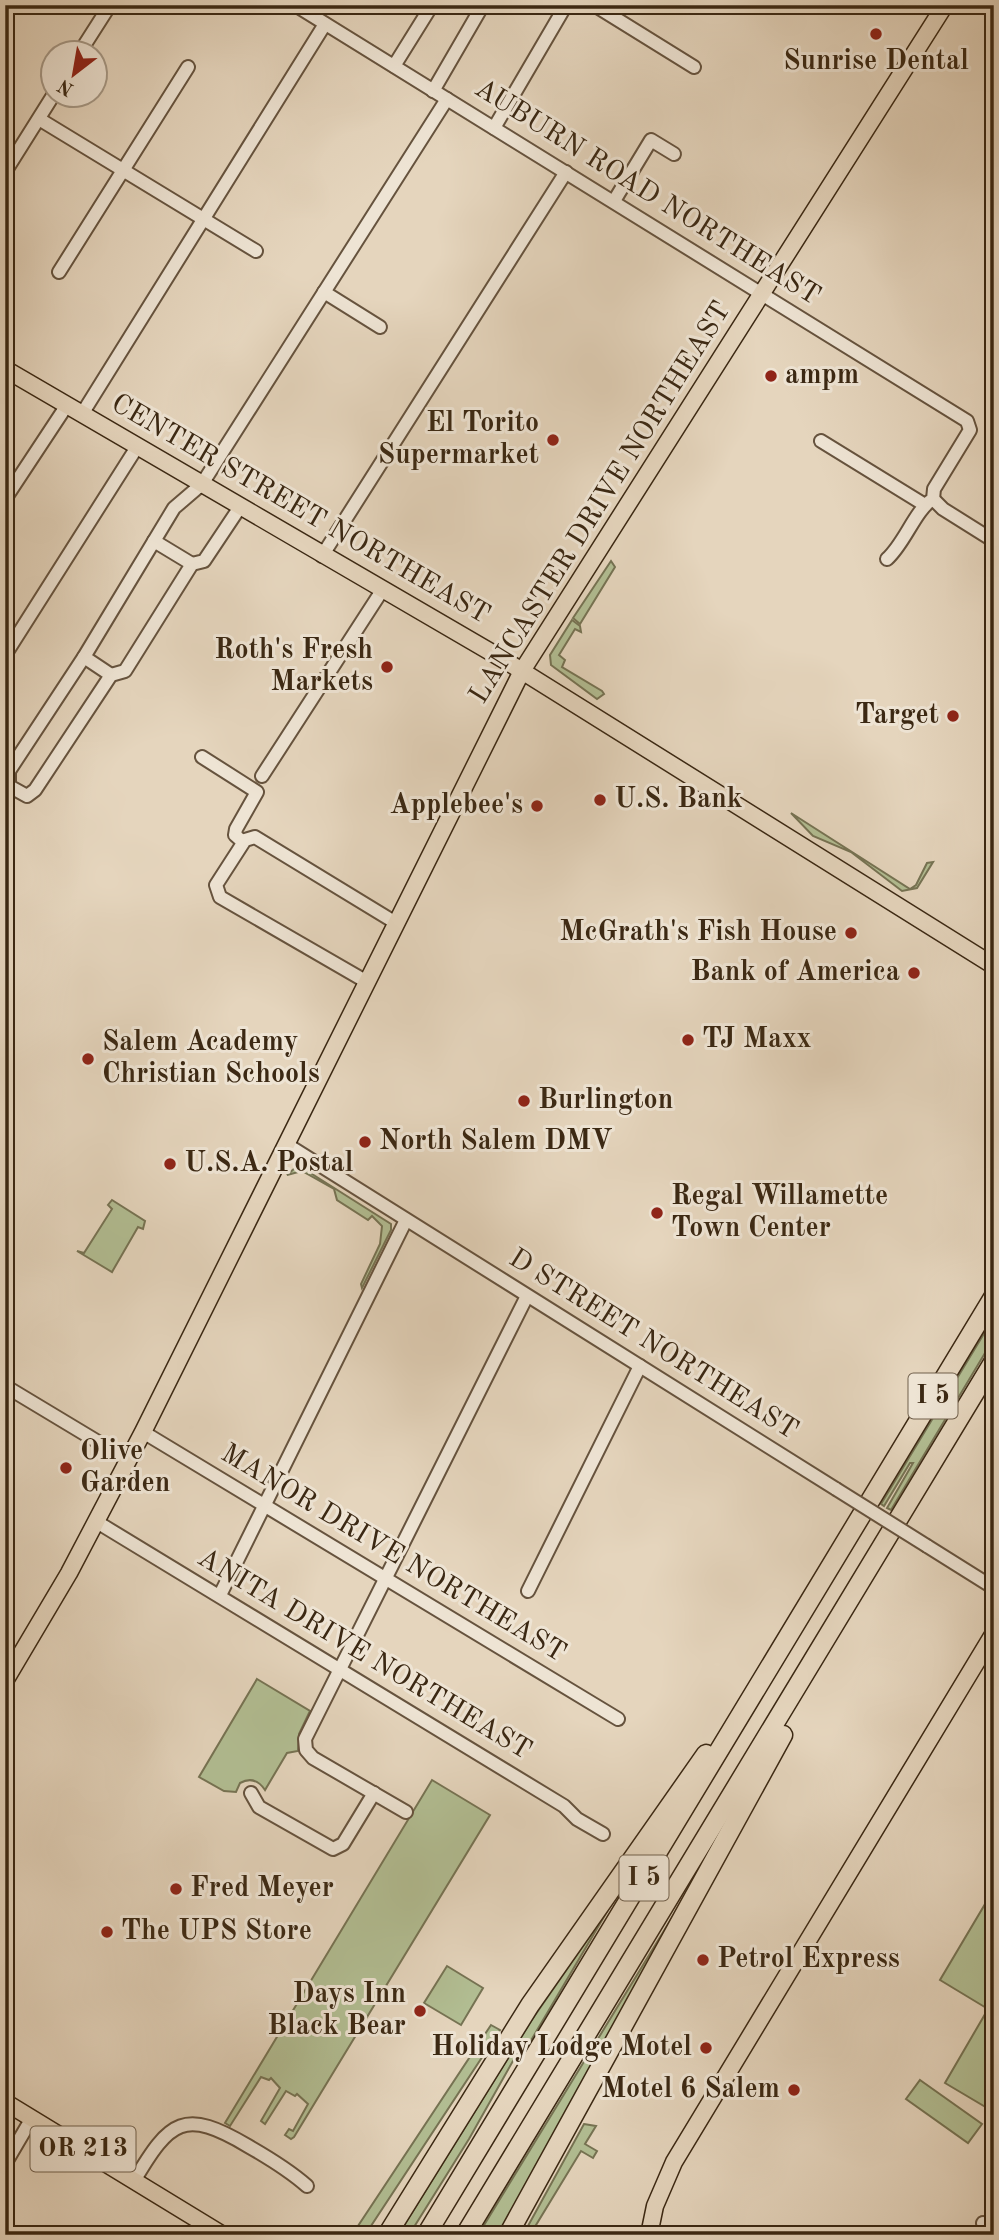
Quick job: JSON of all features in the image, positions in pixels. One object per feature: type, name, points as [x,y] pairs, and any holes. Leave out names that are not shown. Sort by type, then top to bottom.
[{"type":"highway","name":"I 5","points":[[426,2235],[994,1296]]},
{"type":"highway","name":"I 5","points":[[465,2235],[994,1361]]},
{"type":"highway","name":"I 5","points":[[508,2235],[839,1634],[876,1556]]},
{"type":"highway","points":[[387,2235],[415,2186],[565,1954],[705,1755],[751,1700]]},
{"type":"highway","points":[[377,2235],[392,2210],[415,2186]]},
{"type":"main road","name":"LANCASTER DRIVE NORTHEAST","points":[[5,1681],[97,1522],[522,671],[945,5]]},
{"type":"main road","name":"CENTER STREET NORTHEAST","points":[[5,369],[522,671],[994,966]]},
{"type":"main road","points":[[649,2235],[655,2206],[674,2162],[994,1633]]},
{"type":"main road","name":"OR 213","points":[[5,2102],[223,2235]]},
{"type":"street","points":[[89,38],[110,5]]},
{"type":"street","name":"AUBURN ROAD NORTHEAST","points":[[295,5],[946,406],[971,425],[929,502]]},
{"type":"street","points":[[394,66],[432,5]]},
{"type":"street","points":[[494,128],[566,5]]},
{"type":"street","points":[[594,5],[694,67]]},
{"type":"street","points":[[433,91],[480,10]]},
{"type":"street","points":[[82,414],[325,24]]},
{"type":"street","points":[[59,272],[188,68]]},
{"type":"street","points":[[240,507],[204,561],[192,564],[125,671],[111,676],[35,790],[27,796],[9,786],[9,771],[84,657],[154,541],[179,502],[202,484],[447,99]]},
{"type":"street","points":[[5,172],[46,108]]},
{"type":"street","points":[[39,119],[256,251]]},
{"type":"street","points":[[614,201],[651,140],[674,155]]},
{"type":"street","points":[[322,555],[566,172]]},
{"type":"street","points":[[324,292],[380,327]]},
{"type":"street","points":[[5,499],[67,405]]},
{"type":"street","points":[[821,441],[943,509],[994,541]]},
{"type":"street","points":[[5,655],[137,447]]},
{"type":"street","points":[[887,559],[902,543],[929,502]]},
{"type":"street","points":[[154,541],[192,564]]},
{"type":"street","points":[[262,776],[383,589]]},
{"type":"street","points":[[84,657],[111,676]]},
{"type":"street","points":[[202,757],[257,792],[235,835],[246,839],[255,837],[396,923]]},
{"type":"street","points":[[246,839],[216,885],[220,897],[367,982]]},
{"type":"street","name":"D STREET NORTHEAST","points":[[286,1144],[994,1588]]},
{"type":"street","points":[[220,1595],[406,1220]]},
{"type":"street","points":[[406,1812],[313,1758],[305,1744],[527,1296]]},
{"type":"street","points":[[528,1591],[640,1366]]},
{"type":"street","points":[[5,1386],[128,1460]]},
{"type":"street","name":"MANOR DRIVE NORTHEAST","points":[[143,1432],[618,1719]]},
{"type":"street","name":"ANITA DRIVE NORTHEAST","points":[[97,1522],[564,1806],[577,1819],[603,1835]]},
{"type":"street","points":[[251,1793],[261,1808],[337,1849],[373,1793]]},
{"type":"street","points":[[5,2164],[32,2118]]},
{"type":"street","points":[[134,2181],[161,2138],[174,2129],[197,2123],[223,2131],[286,2169],[307,2186]]},
{"type":"green space","points":[[611,561],[615,567],[580,624],[573,618]]},
{"type":"green space","points":[[572,620],[580,626],[581,632],[575,629],[559,655],[565,660],[562,667],[602,691],[604,694],[597,699],[551,665],[550,655]]},
{"type":"green space","points":[[791,813],[910,889],[916,885],[927,863],[933,862],[917,888],[902,891],[851,852],[813,836]]},
{"type":"green space","points":[[301,1167],[391,1224],[391,1230],[362,1288],[361,1284],[380,1244],[382,1226],[372,1216],[368,1220],[337,1200],[334,1189],[302,1171],[287,1175],[295,1168]]},
{"type":"green space","points":[[112,1200],[145,1221],[143,1229],[138,1227],[112,1272],[77,1251],[84,1253],[112,1209],[108,1205]]},
{"type":"green space","points":[[994,1317],[994,1338],[891,1510],[887,1508],[913,1463],[910,1463],[884,1506],[881,1504]]},
{"type":"green space","points":[[257,1679],[310,1711],[299,1734],[298,1751],[287,1753],[265,1790],[251,1780],[240,1783],[236,1792],[224,1791],[199,1777]]},
{"type":"green space","points":[[432,1780],[490,1815],[294,2137],[291,2139],[285,2135],[289,2129],[293,2131],[308,2104],[297,2094],[295,2096],[286,2091],[265,2124],[261,2121],[280,2088],[271,2078],[269,2080],[261,2077],[230,2126],[225,2123]]},
{"type":"green space","points":[[994,1889],[994,2112],[945,2083],[988,2009],[940,1980]]},
{"type":"green space","points":[[684,1898],[500,2235],[478,2235]]},
{"type":"green space","points":[[608,1910],[523,2054],[518,2052],[469,2139],[409,2235],[398,2235],[531,2021]]},
{"type":"green space","points":[[447,1966],[483,1988],[461,2025],[424,2003]]},
{"type":"green space","points":[[491,2025],[500,2030],[365,2235],[352,2235]]},
{"type":"green space","points":[[920,2080],[982,2124],[968,2143],[906,2099]]},
{"type":"green space","points":[[584,2124],[596,2126],[585,2144],[597,2151],[593,2158],[581,2151],[533,2230],[534,2235],[523,2235]]},
{"type":"place","name":"Sunrise Dental","points":[[876,34]]},
{"type":"place","name":"ampm","points":[[771,376]]},
{"type":"place","name":"El Torito Supermarket","points":[[553,440]]},
{"type":"place","name":"Roth's Fresh Markets","points":[[387,667]]},
{"type":"place","name":"Target","points":[[953,716]]},
{"type":"place","name":"U.S. Bank","points":[[600,800]]},
{"type":"place","name":"Applebee's","points":[[537,806]]},
{"type":"place","name":"McGrath's Fish House","points":[[851,933]]},
{"type":"place","name":"Bank of America","points":[[914,973]]},
{"type":"place","name":"TJ Maxx","points":[[688,1040]]},
{"type":"place","name":"Salem Academy Christian Schools","points":[[88,1059]]},
{"type":"place","name":"Burlington","points":[[524,1101]]},
{"type":"place","name":"North Salem DMV","points":[[365,1142]]},
{"type":"place","name":"U.S.A. Postal","points":[[170,1164]]},
{"type":"place","name":"Regal Willamette Town Center","points":[[657,1213]]},
{"type":"place","name":"Olive Garden","points":[[66,1468]]},
{"type":"place","name":"Fred Meyer","points":[[176,1889]]},
{"type":"place","name":"The UPS Store","points":[[107,1932]]},
{"type":"place","name":"Petrol Express","points":[[703,1960]]},
{"type":"place","name":"Days Inn Black Bear","points":[[420,2011]]},
{"type":"place","name":"Holiday Lodge Motel","points":[[706,2048]]},
{"type":"place","name":"Motel 6 Salem","points":[[794,2090]]}]
